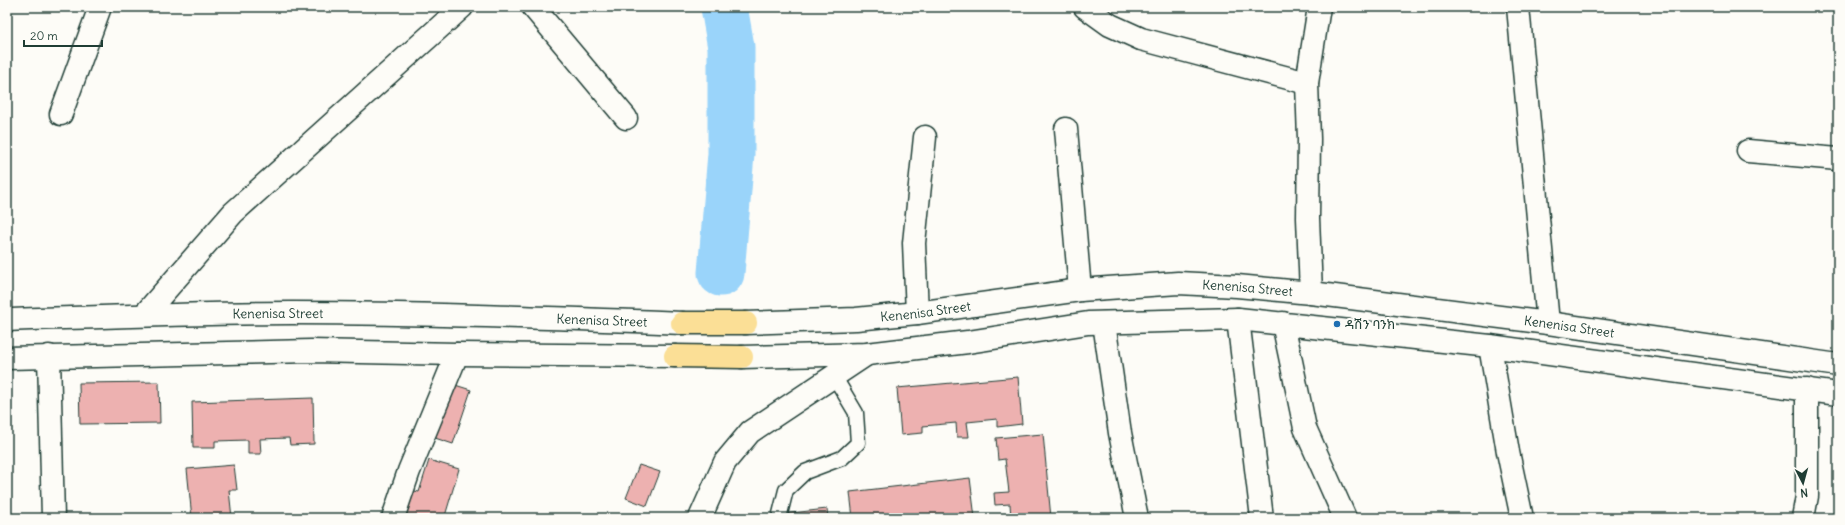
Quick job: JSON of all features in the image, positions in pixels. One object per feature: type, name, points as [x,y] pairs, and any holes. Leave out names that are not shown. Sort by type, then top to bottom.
[{"type":"main road","points":[[61,114],[100,7]]},
{"type":"main road","points":[[144,315],[233,213],[462,7]]},
{"type":"main road","points":[[533,7],[626,118]]},
{"type":"main road","points":[[1085,7],[1110,25],[1141,39],[1307,83]]},
{"type":"main road","points":[[1311,293],[1308,218],[1309,139],[1307,83],[1319,7]]},
{"type":"main road","points":[[1518,7],[1548,324]]},
{"type":"main road","points":[[1066,129],[1080,290]]},
{"type":"main road","points":[[918,313],[914,243],[925,137]]},
{"type":"main road","points":[[1748,151],[1838,159]]},
{"type":"main road","name":"Kenenisa Street","points":[[7,320],[144,315],[300,313],[682,323],[746,323],[856,319],[918,313],[1080,290],[1178,283],[1237,286],[1311,293],[1548,324],[1838,365]]},
{"type":"main road","points":[[1238,319],[1262,518]]},
{"type":"main road","points":[[7,358],[311,351],[742,357],[867,354],[968,342],[1088,324],[1238,319],[1283,322],[1490,346],[1838,394]]},
{"type":"main road","points":[[1283,322],[1305,428],[1345,518]]},
{"type":"main road","points":[[1104,323],[1120,433],[1137,518]]},
{"type":"main road","points":[[1490,346],[1508,452],[1522,518]]},
{"type":"main road","points":[[393,518],[409,472],[457,354]]},
{"type":"main road","points":[[700,518],[725,462],[750,432],[867,354]]},
{"type":"main road","points":[[49,356],[53,518]]},
{"type":"main road","points":[[1803,518],[1807,496],[1808,389]]},
{"type":"lane","points":[[779,518],[786,490],[805,472],[842,458],[858,443],[856,413],[834,376]]},
{"type":"building","points":[[1018,377],[1022,424],[997,427],[997,419],[967,422],[969,437],[957,437],[956,423],[923,426],[923,433],[901,435],[897,388]]},
{"type":"building","points":[[159,382],[160,423],[80,424],[79,383]]},
{"type":"building","points":[[452,384],[471,390],[453,444],[435,438]]},
{"type":"building","points":[[313,398],[314,444],[290,445],[289,438],[260,439],[261,454],[248,454],[248,440],[215,441],[215,448],[193,448],[192,402]]},
{"type":"building","points":[[1043,434],[1051,518],[1011,518],[1010,504],[995,505],[994,493],[1009,492],[1005,459],[998,460],[996,438]]},
{"type":"building","points":[[429,460],[459,469],[445,516],[439,514],[438,518],[401,518],[411,490],[419,492]]},
{"type":"building","points":[[234,465],[237,490],[229,490],[232,518],[192,518],[187,469]]},
{"type":"building","points":[[639,465],[660,472],[647,506],[626,498]]},
{"type":"building","points":[[970,478],[975,518],[853,518],[850,492]]},
{"type":"building","points":[[827,509],[828,518],[783,518],[782,514]]},
{"type":"waterway","points":[[721,273],[731,154],[731,47],[724,7]]},
{"type":"place","name":"ዳሽን ባንክ","points":[[1337,324]]}]
